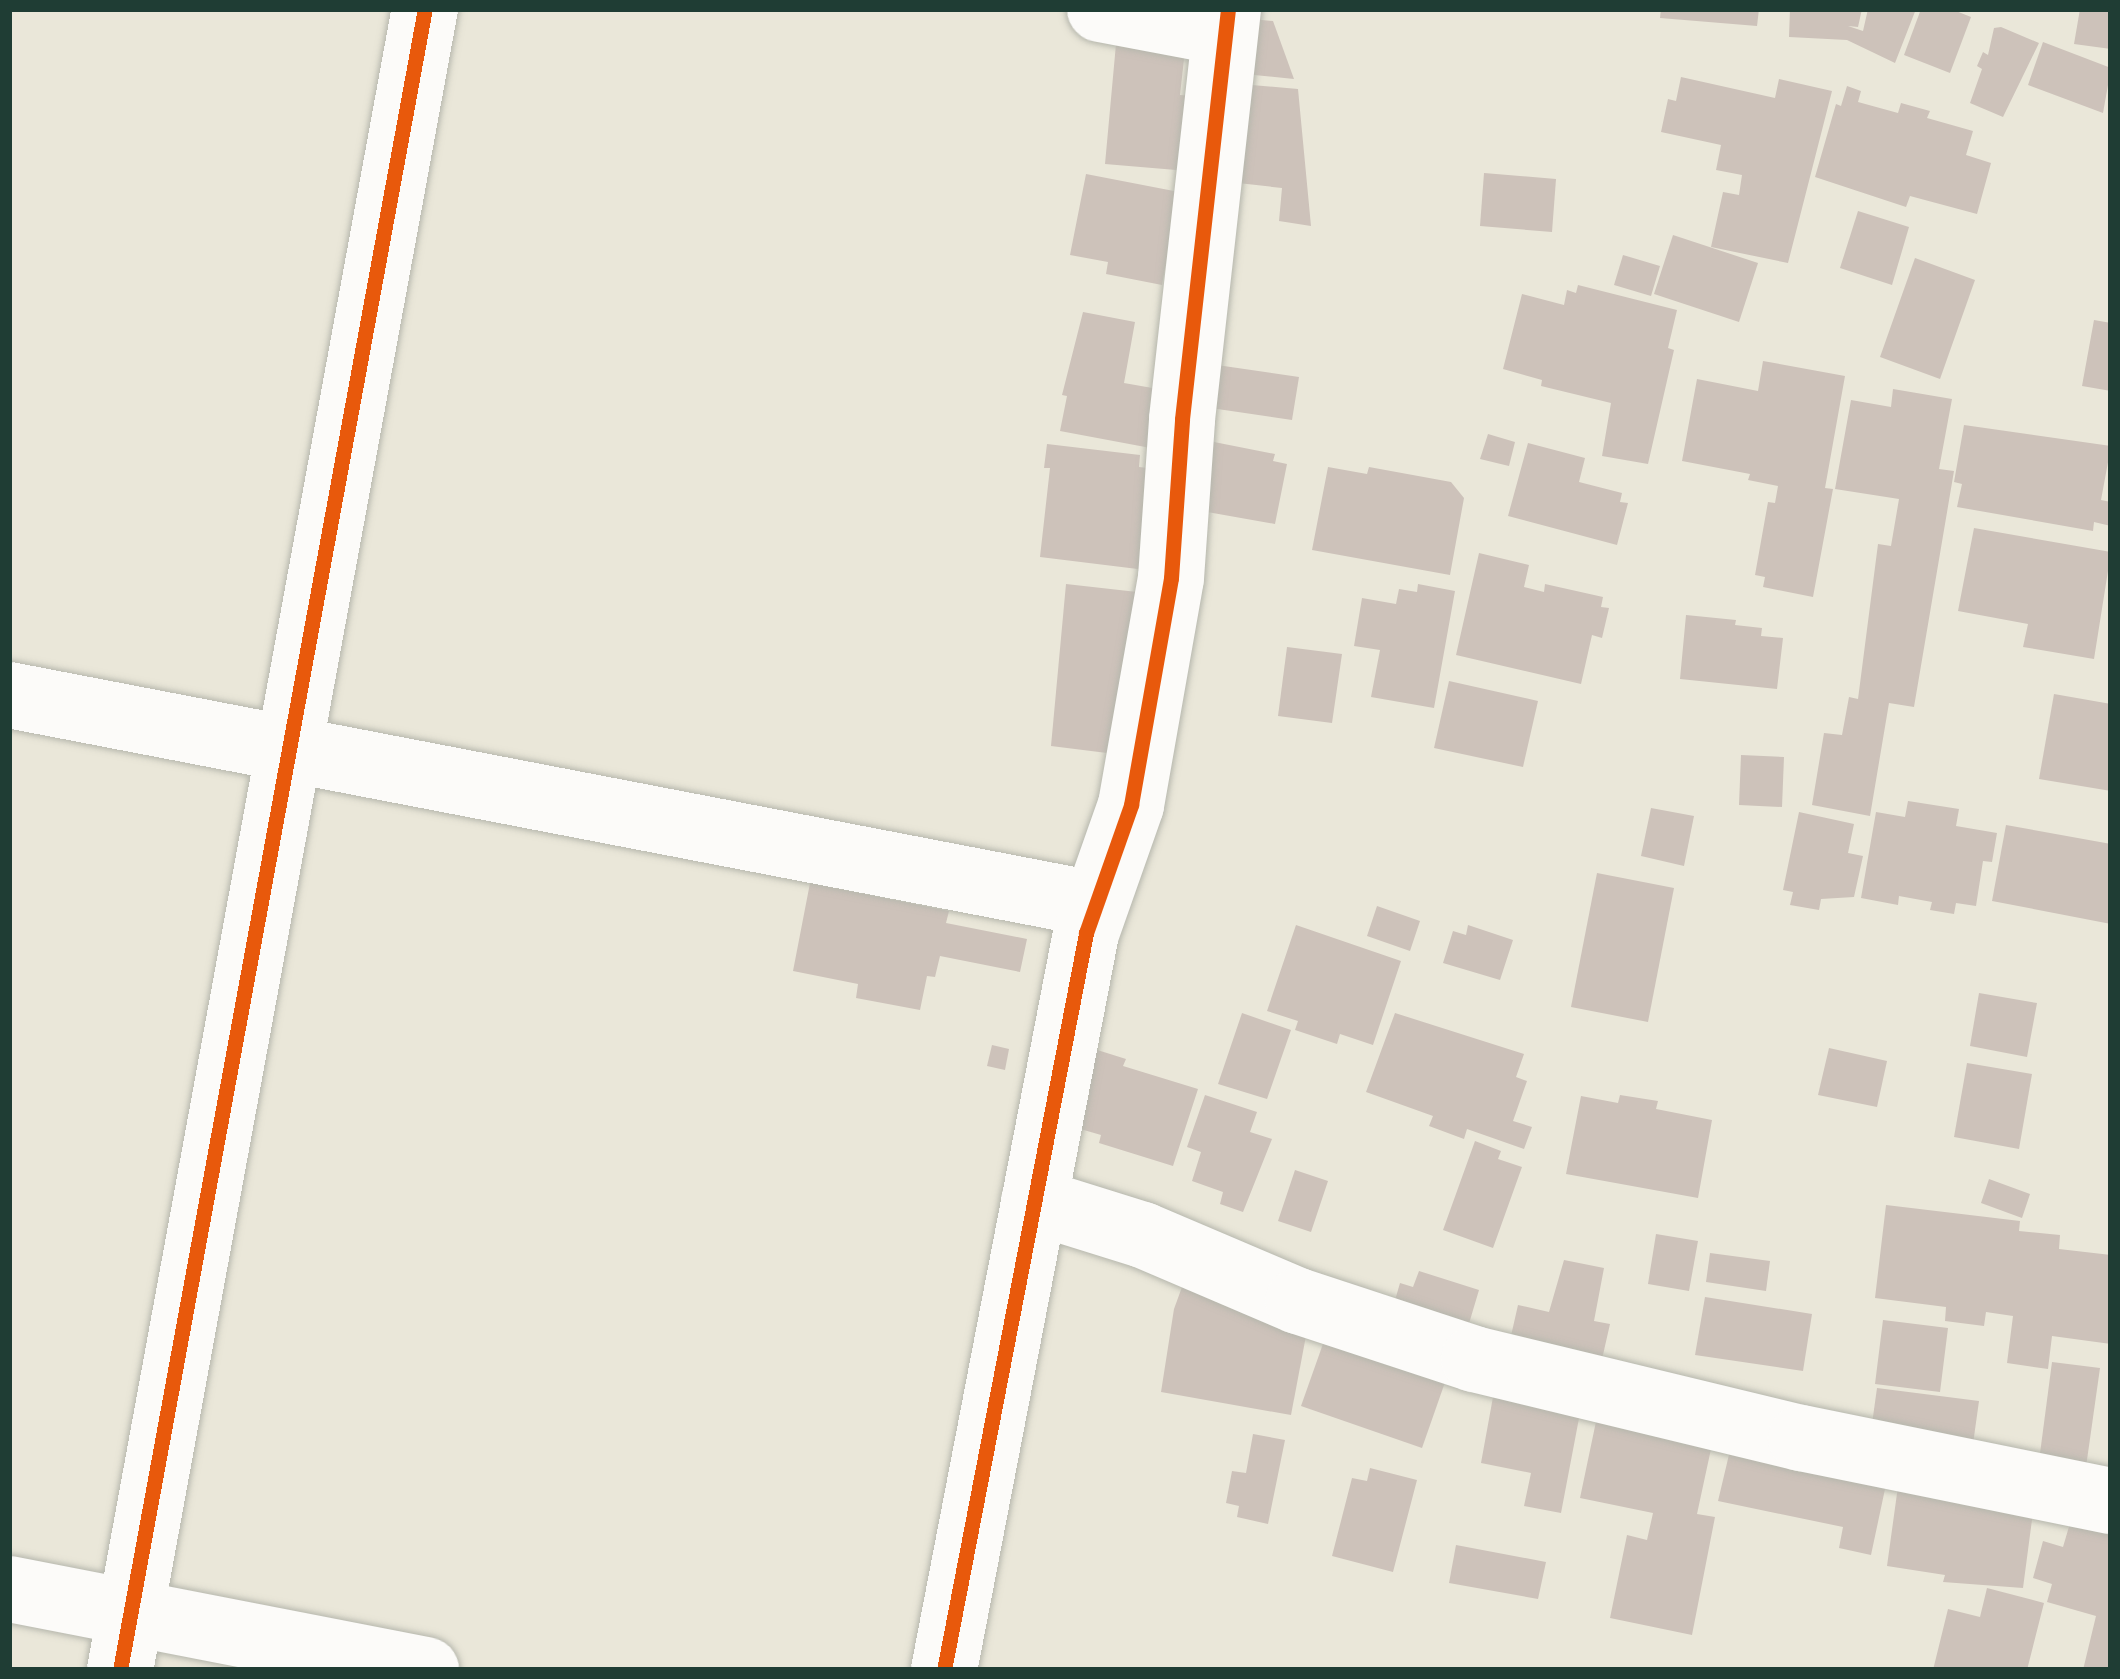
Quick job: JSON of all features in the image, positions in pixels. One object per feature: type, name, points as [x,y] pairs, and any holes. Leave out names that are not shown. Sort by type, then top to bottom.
[{"type":"street","points":[[126,1641],[286,746],[425,9]]},
{"type":"street","points":[[944,1670],[1093,904],[1131,805],[1171,578],[1182,419],[1225,20],[1100,9]]},
{"type":"street","points":[[9,695],[1093,904]]},
{"type":"street","points":[[1034,1201],[1143,1235],[1298,1300],[1474,1358],[1801,1438],[2111,1501]]},
{"type":"street","points":[[9,1589],[126,1641],[426,1670]]},
{"type":"building","points":[[1661,9],[1759,9],[1757,26],[1660,18]]},
{"type":"building","points":[[1790,9],[1862,9],[1858,27],[1848,26],[1863,31],[1868,9],[1916,9],[1895,63],[1847,40],[1789,37]]},
{"type":"building","points":[[1921,9],[1951,9],[1971,17],[1950,73],[1904,55]]},
{"type":"building","points":[[2080,9],[2111,9],[2111,49],[2074,44]]},
{"type":"building","points":[[1251,19],[1273,21],[1294,79],[1244,74]]},
{"type":"building","points":[[1994,28],[2039,43],[2003,117],[1970,103],[1982,69],[1977,66],[1983,52],[1988,55]]},
{"type":"building","points":[[2043,42],[2111,68],[2103,113],[2028,85]]},
{"type":"building","points":[[1116,44],[1185,50],[1180,95],[1195,96],[1188,171],[1105,164]]},
{"type":"building","points":[[1681,77],[1775,98],[1779,79],[1832,91],[1788,263],[1711,247],[1723,192],[1739,195],[1742,175],[1716,170],[1721,145],[1661,132],[1668,99],[1676,101]]},
{"type":"building","points":[[1240,84],[1298,89],[1311,226],[1279,221],[1282,188],[1229,182]]},
{"type":"building","points":[[1847,86],[1861,91],[1858,102],[1898,113],[1901,103],[1930,111],[1927,118],[1973,131],[1966,155],[1991,163],[1977,214],[1910,196],[1906,207],[1815,177],[1836,104],[1841,106]]},
{"type":"building","points":[[1484,173],[1556,179],[1552,232],[1480,226]]},
{"type":"building","points":[[1086,174],[1179,192],[1162,285],[1106,274],[1108,262],[1070,255]]},
{"type":"building","points":[[1858,211],[1909,227],[1892,285],[1840,268]]},
{"type":"building","points":[[1673,235],[1758,263],[1739,322],[1654,294]]},
{"type":"building","points":[[1623,255],[1660,266],[1651,296],[1614,285]]},
{"type":"building","points":[[1915,258],[1975,280],[1940,379],[1880,357]]},
{"type":"building","points":[[1578,285],[1677,310],[1668,348],[1674,350],[1648,464],[1602,456],[1611,403],[1541,386],[1542,380],[1503,369],[1522,294],[1564,305],[1567,290],[1576,293]]},
{"type":"building","points":[[1083,312],[1135,322],[1124,383],[1158,389],[1156,449],[1060,431],[1067,396],[1062,395]]},
{"type":"building","points":[[2094,320],[2111,323],[2111,391],[2082,386]]},
{"type":"building","points":[[1763,361],[1845,376],[1825,488],[1833,489],[1813,597],[1763,587],[1765,577],[1755,575],[1768,502],[1775,503],[1778,486],[1748,480],[1750,474],[1682,461],[1697,379],[1758,391]]},
{"type":"building","points":[[1210,364],[1299,377],[1292,420],[1204,407]]},
{"type":"building","points":[[1893,389],[1952,399],[1939,469],[1954,471],[1914,707],[1889,703],[1870,816],[1812,805],[1824,733],[1842,735],[1849,697],[1858,699],[1878,544],[1891,546],[1899,499],[1835,489],[1851,400],[1891,407]]},
{"type":"building","points":[[1964,425],[2111,446],[2101,500],[2111,502],[2111,526],[2094,522],[2093,531],[1957,507],[1962,484],[1954,482]]},
{"type":"building","points":[[1488,434],[1515,442],[1509,466],[1480,459]]},
{"type":"building","points":[[1209,441],[1275,454],[1273,461],[1287,464],[1275,524],[1196,510]]},
{"type":"building","points":[[1528,443],[1585,458],[1579,482],[1622,493],[1620,502],[1628,503],[1617,545],[1508,516]]},
{"type":"building","points":[[1047,444],[1140,455],[1139,467],[1166,470],[1154,571],[1040,557],[1050,468],[1044,468]]},
{"type":"building","points":[[1328,467],[1367,474],[1369,467],[1451,482],[1464,498],[1450,575],[1312,550]]},
{"type":"building","points":[[1974,528],[2111,552],[2094,659],[2023,647],[2028,624],[1958,611]]},
{"type":"building","points":[[1479,553],[1529,565],[1524,587],[1544,592],[1545,584],[1603,597],[1601,607],[1609,608],[1602,638],[1592,635],[1581,684],[1456,655]]},
{"type":"building","points":[[1066,584],[1146,593],[1123,755],[1051,746]]},
{"type":"building","points":[[1418,584],[1455,591],[1434,708],[1371,697],[1380,650],[1354,646],[1362,598],[1396,604],[1399,589],[1417,592]]},
{"type":"building","points":[[1686,615],[1736,620],[1735,625],[1762,628],[1761,636],[1783,638],[1777,689],[1680,679]]},
{"type":"building","points":[[1287,647],[1342,654],[1332,723],[1278,716]]},
{"type":"building","points":[[1449,681],[1538,701],[1523,767],[1434,748]]},
{"type":"building","points":[[2054,694],[2111,704],[2111,791],[2039,779]]},
{"type":"building","points":[[1741,755],[1784,757],[1782,807],[1739,805]]},
{"type":"building","points":[[1908,801],[1959,809],[1956,826],[1997,833],[1992,862],[1983,861],[1976,906],[1956,903],[1954,914],[1930,910],[1932,902],[1899,896],[1898,905],[1861,898],[1876,812],[1905,817]]},
{"type":"building","points":[[1651,808],[1694,816],[1684,866],[1641,856]]},
{"type":"building","points":[[1799,812],[1854,824],[1848,853],[1863,856],[1854,897],[1821,899],[1819,910],[1790,905],[1793,892],[1783,890]]},
{"type":"building","points":[[2006,825],[2111,844],[2111,924],[1992,901]]},
{"type":"building","points":[[1597,873],[1674,888],[1648,1022],[1571,1007]]},
{"type":"building","points":[[810,883],[949,911],[946,923],[1027,939],[1020,972],[940,956],[935,977],[927,976],[920,1010],[856,998],[858,984],[793,971]]},
{"type":"building","points":[[1377,906],[1420,921],[1410,951],[1367,936]]},
{"type":"building","points":[[1296,925],[1401,961],[1373,1045],[1340,1034],[1337,1044],[1295,1030],[1298,1021],[1267,1011]]},
{"type":"building","points":[[1468,925],[1513,940],[1500,980],[1443,963],[1453,931],[1466,935]]},
{"type":"building","points":[[1979,993],[2037,1003],[2027,1057],[1970,1046]]},
{"type":"building","points":[[1242,1013],[1291,1030],[1267,1099],[1218,1084]]},
{"type":"building","points":[[1395,1013],[1524,1054],[1516,1077],[1527,1081],[1513,1121],[1532,1127],[1524,1149],[1467,1129],[1464,1139],[1429,1126],[1433,1116],[1366,1092]]},
{"type":"building","points":[[992,1045],[1009,1049],[1005,1070],[987,1066]]},
{"type":"building","points":[[1091,1048],[1126,1059],[1123,1066],[1198,1089],[1173,1166],[1099,1143],[1101,1135],[1077,1128]]},
{"type":"building","points":[[1829,1048],[1887,1061],[1877,1107],[1818,1095]]},
{"type":"building","points":[[1967,1063],[2032,1074],[2019,1149],[1954,1137]]},
{"type":"building","points":[[1205,1095],[1257,1112],[1250,1132],[1272,1139],[1243,1212],[1220,1204],[1223,1192],[1192,1181],[1201,1152],[1187,1147]]},
{"type":"building","points":[[1620,1095],[1658,1101],[1656,1109],[1712,1120],[1698,1198],[1566,1174],[1581,1096],[1618,1103]]},
{"type":"building","points":[[1475,1141],[1501,1151],[1498,1159],[1522,1167],[1493,1248],[1443,1230]]},
{"type":"building","points":[[1295,1170],[1328,1181],[1311,1232],[1278,1221]]},
{"type":"building","points":[[1989,1179],[2030,1194],[2022,1218],[1981,1203]]},
{"type":"building","points":[[1886,1205],[2020,1221],[2019,1231],[2060,1235],[2059,1249],[2111,1255],[2111,1344],[2052,1336],[2048,1369],[2007,1363],[2013,1316],[1986,1312],[1984,1326],[1945,1321],[1946,1307],[1875,1298]]},
{"type":"building","points":[[1656,1234],[1698,1241],[1689,1291],[1648,1284]]},
{"type":"building","points":[[1710,1253],[1770,1261],[1766,1291],[1706,1282]]},
{"type":"building","points":[[1564,1260],[1604,1268],[1594,1321],[1610,1324],[1600,1368],[1508,1349],[1518,1305],[1549,1312]]},
{"type":"building","points":[[1419,1271],[1479,1290],[1465,1337],[1391,1314],[1400,1283],[1413,1287]]},
{"type":"building","points":[[1186,1276],[1309,1320],[1291,1415],[1161,1392],[1174,1309]]},
{"type":"building","points":[[1705,1297],[1812,1314],[1803,1371],[1695,1355]]},
{"type":"building","points":[[1883,1320],[1948,1328],[1940,1392],[1875,1384]]},
{"type":"building","points":[[1330,1324],[1450,1368],[1422,1448],[1301,1406]]},
{"type":"building","points":[[2052,1362],[2100,1368],[2086,1467],[2039,1461]]},
{"type":"building","points":[[1877,1388],[1979,1401],[1973,1444],[1871,1431]]},
{"type":"building","points":[[1493,1397],[1580,1413],[1561,1513],[1524,1506],[1531,1473],[1481,1463]]},
{"type":"building","points":[[1598,1412],[1714,1435],[1697,1514],[1715,1517],[1692,1635],[1610,1618],[1627,1535],[1647,1540],[1653,1513],[1580,1498]]},
{"type":"building","points":[[1253,1434],[1285,1440],[1268,1524],[1237,1517],[1239,1506],[1226,1503],[1232,1471],[1246,1473]]},
{"type":"building","points":[[1732,1442],[1888,1475],[1871,1555],[1839,1548],[1843,1527],[1718,1501]]},
{"type":"building","points":[[1370,1468],[1417,1480],[1393,1572],[1332,1556],[1352,1478],[1367,1481]]},
{"type":"building","points":[[1899,1479],[2035,1497],[2023,1588],[1943,1582],[1945,1575],[1887,1566]]},
{"type":"building","points":[[2073,1513],[2111,1525],[2111,1670],[2083,1670],[2096,1616],[2047,1602],[2052,1584],[2033,1578],[2043,1541],[2063,1547]]},
{"type":"building","points":[[1456,1545],[1546,1562],[1538,1599],[1449,1583]]},
{"type":"building","points":[[1987,1588],[2044,1603],[2027,1670],[1933,1670],[1948,1609],[1980,1617]]},
{"type":"cycle path","points":[[120,1670],[425,9]]},
{"type":"cycle path","points":[[944,1670],[1086,933],[1131,805],[1171,578],[1182,419],[1228,9]]}]
